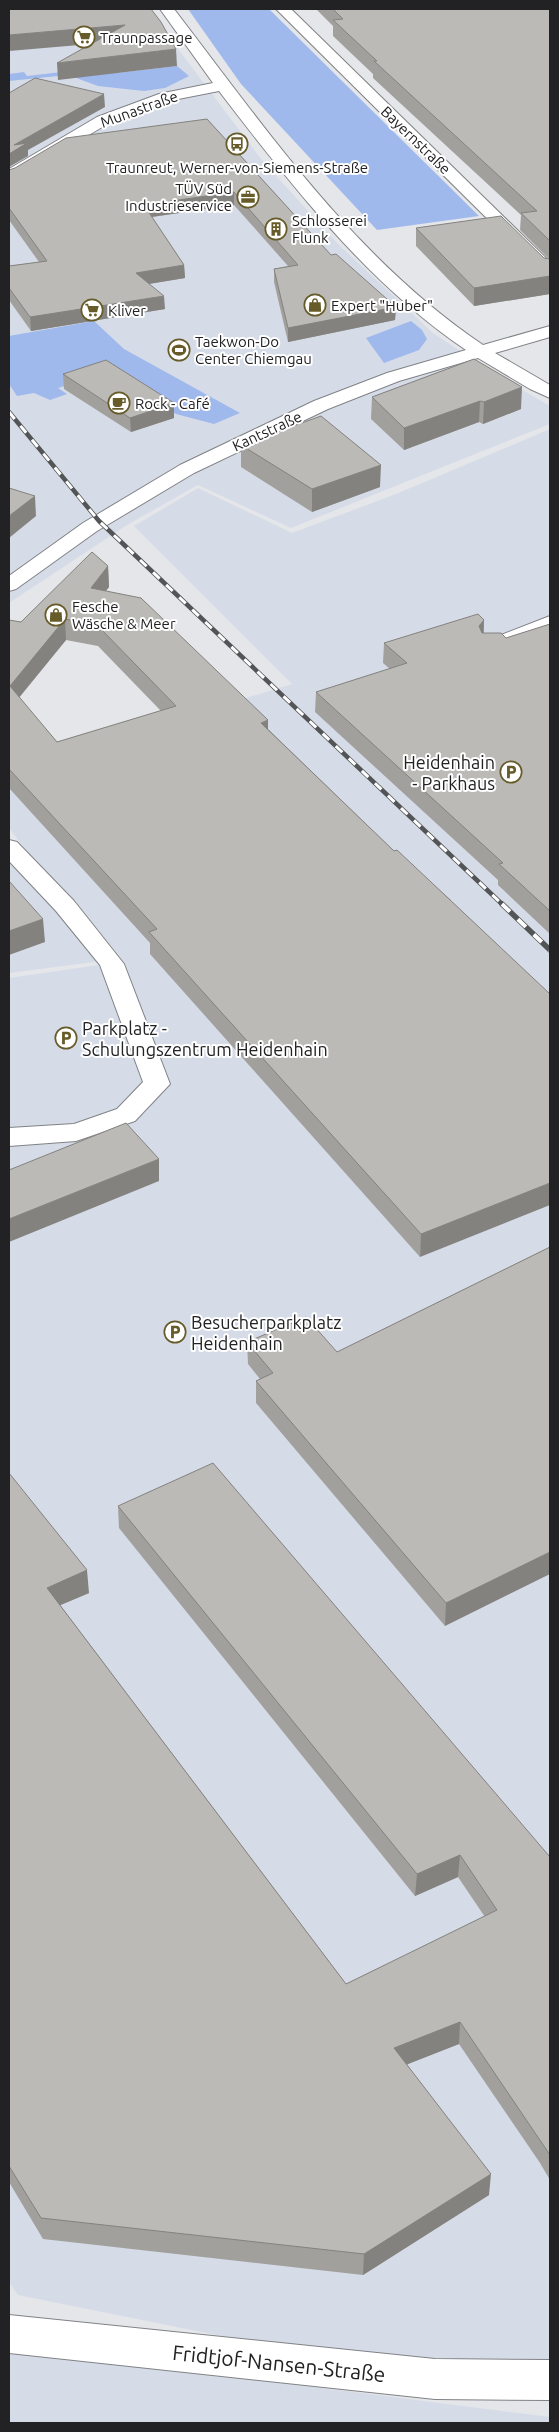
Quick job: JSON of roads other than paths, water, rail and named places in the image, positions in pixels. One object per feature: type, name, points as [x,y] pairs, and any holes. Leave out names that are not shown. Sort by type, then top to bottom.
[{"type":"street","points":[[167,9],[223,86],[281,159],[394,282],[445,326],[480,350],[550,392]]},
{"type":"street","name":"Bayernstraße","points":[[283,9],[550,271]]},
{"type":"street","name":"Munastraße","points":[[9,176],[103,120],[164,97],[223,86]]},
{"type":"street","name":"Kantstraße","points":[[9,586],[90,527],[187,469],[321,406],[393,377],[550,331]]},
{"type":"street","points":[[491,647],[550,622]]},
{"type":"street","points":[[9,847],[64,906],[112,964],[157,1084],[126,1115],[76,1132],[9,1138]]},
{"type":"street","name":"Fridtjof-Nansen-Straße","points":[[9,2334],[435,2379],[550,2380]]},
{"type":"railway","points":[[9,412],[99,521],[503,905]]},
{"type":"railway","points":[[502,904],[550,950]]},
{"type":"place","name":"Traunpassage","points":[[84,37]]},
{"type":"place","name":"Traunreut, Werner-von-Siemens-Straße","points":[[237,144]]},
{"type":"place","name":"TÜV Süd Industrieservice","points":[[248,197]]},
{"type":"place","name":"Schlosserei Flunk","points":[[276,229]]},
{"type":"place","name":"Expert \"Huber\"","points":[[315,305]]},
{"type":"place","name":"Kliver","points":[[92,310]]},
{"type":"place","name":"Taekwon-Do Center Chiemgau","points":[[179,350]]},
{"type":"place","name":"Rock - Café","points":[[119,403]]},
{"type":"place","name":"Fesche Wäsche & Meer","points":[[56,615]]},
{"type":"place","name":"Heidenhain - Parkhaus","points":[[511,772]]},
{"type":"place","name":"Parkplatz - Schulungszentrum Heidenhain","points":[[66,1038]]},
{"type":"place","name":"Besucherparkplatz Heidenhain","points":[[175,1332]]}]
